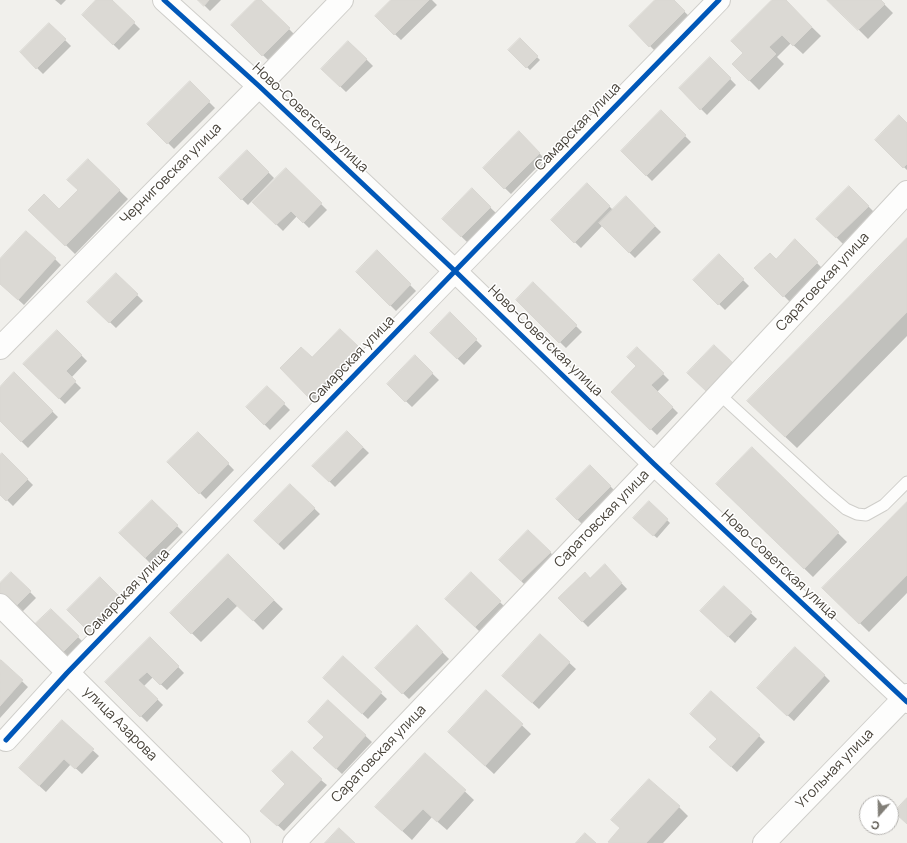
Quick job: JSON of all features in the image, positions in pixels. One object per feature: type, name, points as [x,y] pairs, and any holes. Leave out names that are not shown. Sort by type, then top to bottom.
[{"type":"street","name":"Ново-Советская улица","points":[[164,0],[259,86],[455,271],[654,464],[906,699]]},
{"type":"street","name":"Черниговская улица","points":[[0,348],[342,0]]},
{"type":"street","name":"Самарская улица","points":[[6,740],[67,673],[718,0]]},
{"type":"street","name":"Саратовская улица","points":[[294,843],[654,464],[907,192]]},
{"type":"street","name":"улица Азарова","points":[[0,605],[240,843]]},
{"type":"street","name":"Угольная улица","points":[[764,843],[906,699]]},
{"type":"lane","points":[[719,394],[846,509],[857,514],[866,515],[884,504],[907,482]]},
{"type":"building","points":[[96,0],[112,0],[135,22],[113,45],[82,15]]},
{"type":"building","points":[[198,0],[209,0],[204,6]]},
{"type":"building","points":[[256,0],[261,0],[290,28],[262,56],[231,25]]},
{"type":"building","points":[[391,0],[429,0],[394,35],[375,16]]},
{"type":"building","points":[[655,0],[674,0],[685,11],[649,47],[629,26]]},
{"type":"building","points":[[772,0],[786,0],[812,27],[793,46],[782,35],[769,47],[776,54],[749,81],[732,64],[743,53],[731,41]]},
{"type":"building","points":[[827,0],[881,0],[885,4],[858,30]]},
{"type":"building","points":[[49,23],[66,39],[36,69],[20,52]]},
{"type":"building","points":[[520,38],[538,56],[526,68],[508,50]]},
{"type":"building","points":[[348,41],[367,59],[340,87],[321,69]]},
{"type":"building","points":[[710,57],[731,78],[700,110],[679,88]]},
{"type":"building","points":[[190,81],[210,101],[167,144],[147,124]]},
{"type":"building","points":[[661,110],[686,135],[646,176],[621,151]]},
{"type":"building","points":[[899,115],[907,123],[907,164],[903,168],[875,140]]},
{"type":"building","points":[[519,131],[540,153],[504,189],[483,168]]},
{"type":"building","points":[[247,150],[269,172],[241,200],[219,178]]},
{"type":"building","points":[[88,159],[120,190],[65,246],[28,210],[44,194],[59,209],[78,190],[67,180]]},
{"type":"building","points":[[286,168],[322,203],[303,223],[291,211],[276,225],[252,202]]},
{"type":"building","points":[[587,183],[610,206],[574,243],[551,220]]},
{"type":"building","points":[[849,186],[869,206],[836,238],[816,219]]},
{"type":"building","points":[[472,188],[491,207],[461,237],[442,219]]},
{"type":"building","points":[[626,196],[655,226],[629,253],[599,223]]},
{"type":"building","points":[[26,231],[56,258],[18,300],[0,284],[0,259]]},
{"type":"building","points":[[907,238],[907,312],[785,437],[747,401]]},
{"type":"building","points":[[795,239],[818,262],[783,297],[754,268],[770,253],[776,259]]},
{"type":"building","points":[[377,250],[411,284],[390,306],[356,272]]},
{"type":"building","points":[[719,254],[744,279],[718,305],[693,280]]},
{"type":"building","points":[[116,273],[138,294],[109,323],[87,302]]},
{"type":"building","points":[[533,282],[577,325],[559,343],[516,300]]},
{"type":"building","points":[[450,312],[477,339],[457,359],[430,333]]},
{"type":"building","points":[[340,329],[359,347],[309,398],[280,368],[301,347],[312,357]]},
{"type":"building","points":[[57,330],[82,355],[66,371],[76,381],[59,399],[23,364]]},
{"type":"building","points":[[714,345],[733,363],[706,391],[687,373]]},
{"type":"building","points":[[637,347],[664,373],[651,385],[673,407],[650,430],[611,392],[636,366],[627,357]]},
{"type":"building","points":[[415,355],[433,373],[405,402],[387,384]]},
{"type":"building","points":[[14,372],[53,411],[21,442],[0,421],[0,387]]},
{"type":"building","points":[[267,386],[285,403],[264,425],[246,407]]},
{"type":"building","points":[[347,431],[363,447],[329,482],[312,466]]},
{"type":"building","points":[[198,432],[229,463],[199,494],[167,462]]},
{"type":"building","points":[[752,447],[839,532],[804,569],[716,484]]},
{"type":"building","points":[[2,453],[28,479],[6,501],[0,495],[0,455]]},
{"type":"building","points":[[590,465],[611,486],[577,520],[556,499]]},
{"type":"building","points":[[290,484],[315,508],[278,544],[254,521]]},
{"type":"building","points":[[152,500],[178,525],[145,558],[119,533]]},
{"type":"building","points":[[649,501],[668,519],[653,536],[633,518]]},
{"type":"building","points":[[907,502],[907,575],[859,624],[822,588]]},
{"type":"building","points":[[528,530],[551,552],[521,581],[499,560]]},
{"type":"building","points":[[228,554],[274,600],[253,621],[228,597],[191,634],[170,613]]},
{"type":"building","points":[[605,564],[622,583],[582,622],[558,598],[585,572],[590,578]]},
{"type":"building","points":[[11,572],[31,591],[14,608],[0,594],[0,583]]},
{"type":"building","points":[[471,572],[501,601],[475,627],[445,599]]},
{"type":"building","points":[[100,577],[123,600],[90,633],[67,610]]},
{"type":"building","points":[[724,586],[752,612],[728,637],[700,611]]},
{"type":"building","points":[[51,609],[79,636],[61,654],[33,626]]},
{"type":"building","points":[[417,625],[443,652],[402,694],[375,668]]},
{"type":"building","points":[[540,634],[570,662],[532,703],[502,676]]},
{"type":"building","points":[[150,637],[179,666],[160,685],[147,672],[138,680],[158,699],[140,717],[105,682]]},
{"type":"building","points":[[795,647],[825,675],[787,716],[757,688]]},
{"type":"building","points":[[343,656],[382,692],[362,714],[323,678]]},
{"type":"building","points":[[0,660],[23,680],[0,706]]},
{"type":"building","points":[[486,690],[523,724],[485,766],[448,732]]},
{"type":"building","points":[[711,691],[760,735],[731,767],[709,747],[717,739],[690,714]]},
{"type":"building","points":[[328,700],[366,735],[336,769],[313,748],[324,737],[308,722]]},
{"type":"building","points":[[62,720],[94,749],[75,769],[64,759],[39,786],[19,768]]},
{"type":"building","points":[[292,751],[322,779],[277,826],[260,811],[285,784],[272,771]]},
{"type":"building","points":[[425,753],[466,790],[437,822],[423,809],[402,831],[375,807]]},
{"type":"building","points":[[649,779],[680,806],[646,843],[608,842],[620,828],[611,820]]},
{"type":"building","points":[[907,798],[907,824],[899,817],[899,807]]},
{"type":"building","points":[[339,828],[355,843],[325,843]]},
{"type":"building","points":[[585,833],[596,843],[576,843]]},
{"type":"cycle path","points":[[164,0],[259,86],[455,271],[654,464],[907,702]]},
{"type":"cycle path","points":[[6,740],[67,673],[719,0]]}]
